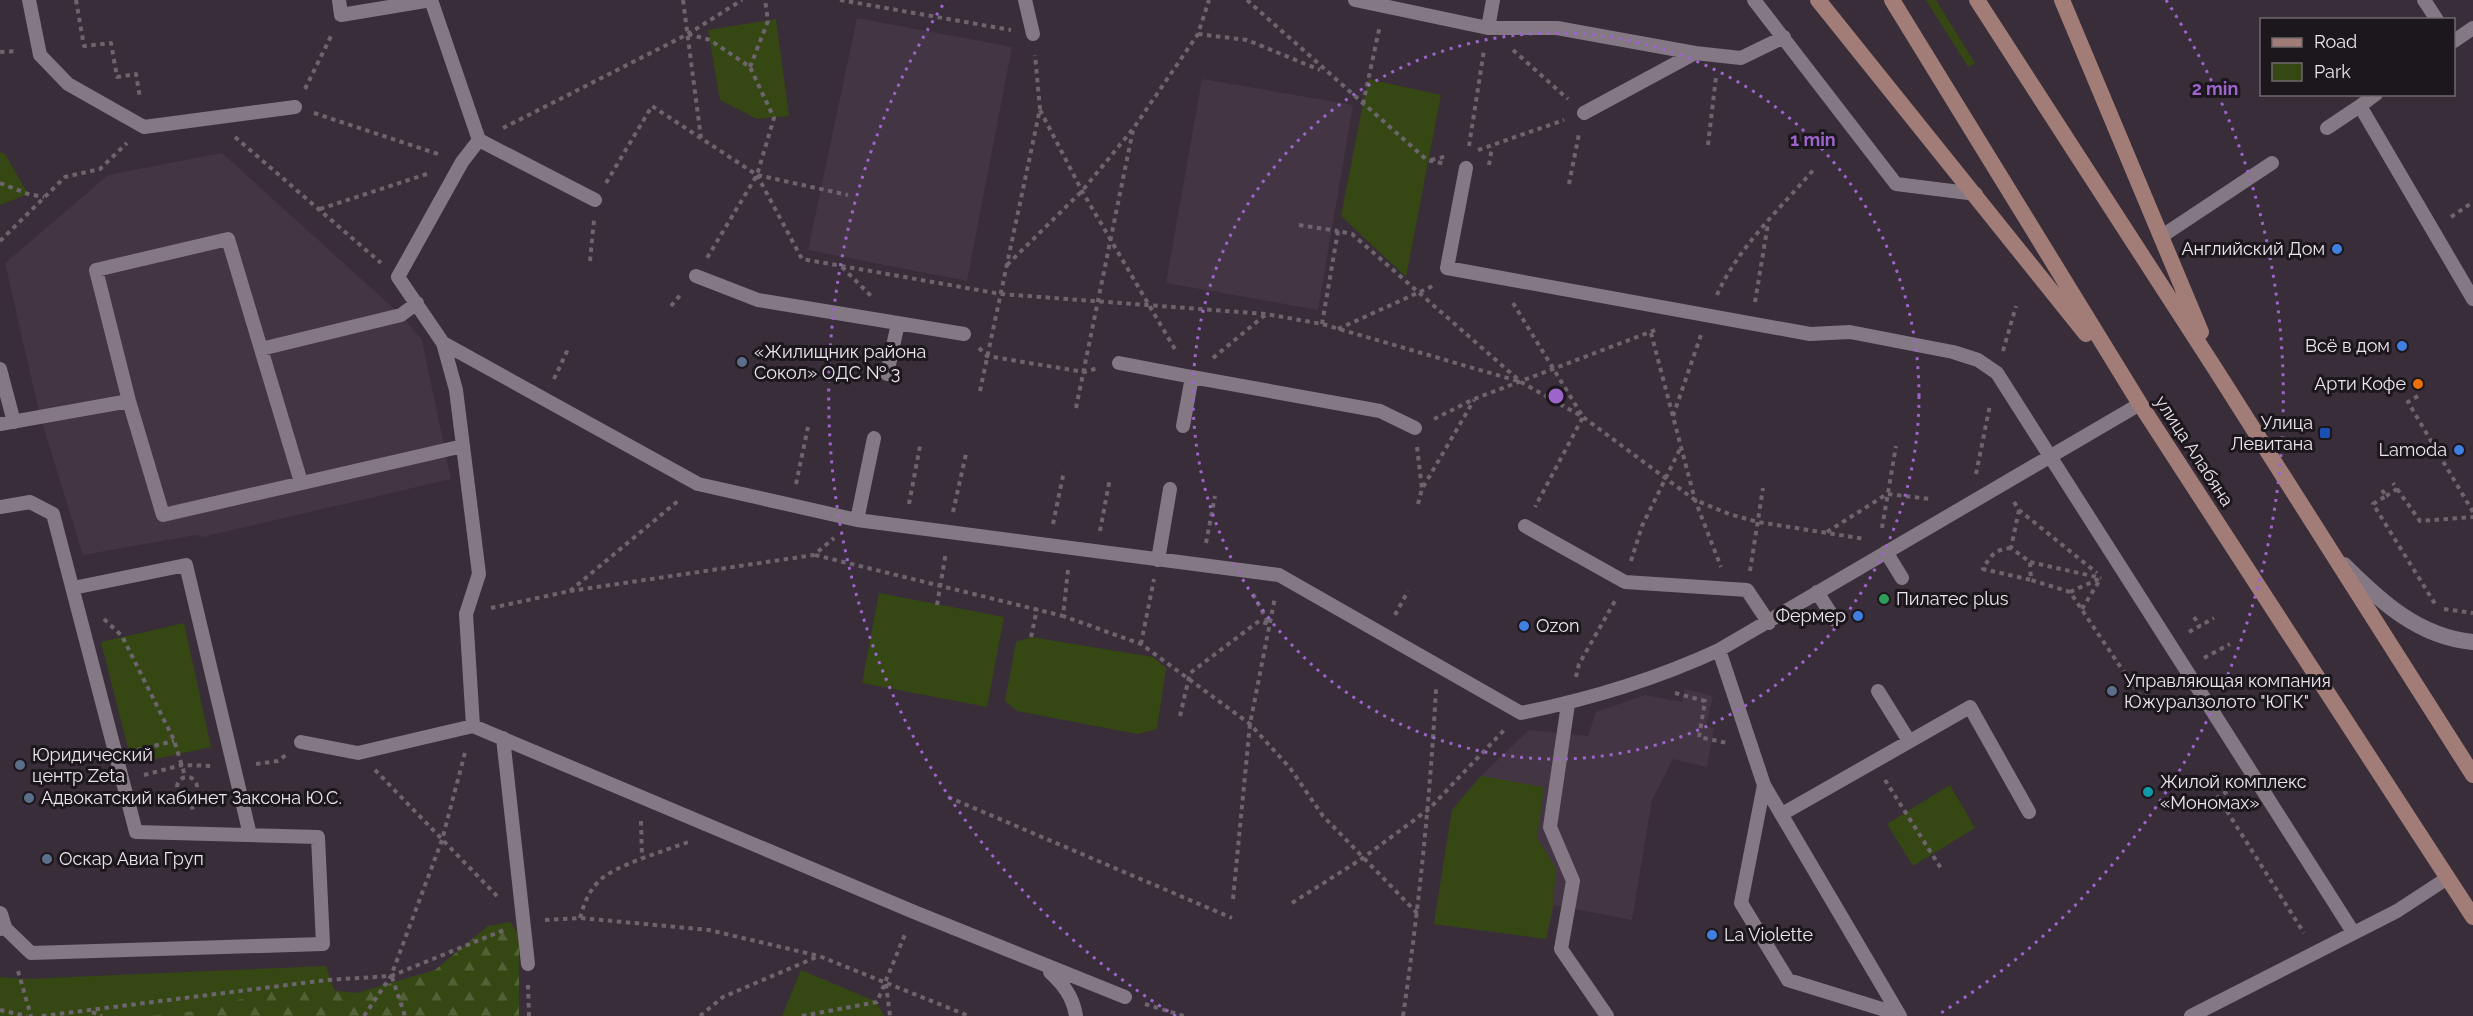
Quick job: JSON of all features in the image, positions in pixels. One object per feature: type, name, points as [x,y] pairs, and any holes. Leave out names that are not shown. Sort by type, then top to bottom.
[{"type":"main road","points":[[1818,0],[1976,194],[2140,404]]},
{"type":"main road","name":"улица Алабяна","points":[[1892,0],[2140,404],[2446,879],[2473,917]]},
{"type":"main road","points":[[1977,0],[2473,775]]},
{"type":"main road","points":[[2062,0],[2162,236],[2214,367]]},
{"type":"street","points":[[2332,553],[2379,600],[2407,620],[2449,640],[2473,642]]},
{"type":"lane","points":[[29,0],[40,55],[68,84],[144,127],[295,107]]},
{"type":"lane","points":[[339,0],[342,15],[432,0],[479,140],[596,200]]},
{"type":"lane","points":[[1025,0],[1034,34]]},
{"type":"lane","points":[[1355,0],[1488,28],[1557,28],[1695,53],[1741,58],[1784,37]]},
{"type":"lane","points":[[1488,28],[1493,0]]},
{"type":"lane","points":[[1754,0],[1896,184],[1976,194]]},
{"type":"lane","points":[[2424,0],[2436,18]]},
{"type":"lane","points":[[2455,39],[2473,28]]},
{"type":"lane","points":[[1584,113],[1695,53]]},
{"type":"lane","points":[[2326,128],[2373,96]]},
{"type":"lane","points":[[2360,106],[2473,299]]},
{"type":"lane","points":[[473,726],[466,614],[478,574],[456,390],[443,343],[398,277],[462,162],[479,140]]},
{"type":"lane","points":[[2162,236],[2272,163]]},
{"type":"lane","points":[[1466,168],[1447,268],[1810,334],[1850,332],[1953,352],[1978,360],[1997,373],[2353,932]]},
{"type":"lane","points":[[301,482],[228,239],[96,270],[129,401],[163,515],[463,446]]},
{"type":"lane","points":[[696,276],[758,300],[964,334]]},
{"type":"lane","points":[[261,349],[401,315],[417,303]]},
{"type":"lane","points":[[886,374],[898,323]]},
{"type":"lane","points":[[443,343],[698,484],[857,520],[1202,566],[1279,574],[1521,713],[1568,704],[1661,676],[1719,650],[1769,623],[1883,546],[2004,485],[2140,404]]},
{"type":"lane","points":[[1119,363],[1380,411],[1415,428]]},
{"type":"lane","points":[[0,369],[14,422]]},
{"type":"lane","points":[[1183,426],[1192,377]]},
{"type":"lane","points":[[0,424],[129,401]]},
{"type":"lane","points":[[857,520],[874,438]]},
{"type":"lane","points":[[1158,560],[1170,489]]},
{"type":"lane","points":[[0,507],[30,502],[53,514],[136,832],[318,837],[322,944],[31,953],[1,923]]},
{"type":"lane","points":[[1524,526],[1625,582],[1748,590],[1769,623]]},
{"type":"lane","points":[[1883,546],[1902,578]]},
{"type":"lane","points":[[73,588],[186,565],[250,836]]},
{"type":"lane","points":[[1817,592],[1835,620]]},
{"type":"lane","points":[[1719,650],[1764,785],[1899,1015]]},
{"type":"lane","points":[[1878,691],[1909,741]]},
{"type":"lane","points":[[1568,704],[1550,826],[1573,881],[1561,949],[1607,1016]]},
{"type":"lane","points":[[1782,814],[1970,707],[2029,812]]},
{"type":"lane","points":[[301,742],[358,753],[473,726],[914,912],[1125,997]]},
{"type":"lane","points":[[503,738],[528,964]]},
{"type":"lane","points":[[1764,785],[1741,903],[1788,980],[1899,1015]]},
{"type":"lane","points":[[2194,1016],[2397,911],[2446,879]]},
{"type":"lane","points":[[1045,966],[1062,983],[1074,1003],[1076,1016]]},
{"type":"path","points":[[76,0],[84,46],[111,43],[117,77],[136,74]]},
{"type":"path","points":[[683,0],[701,138]]},
{"type":"path","points":[[479,140],[688,34],[741,0]]},
{"type":"path","points":[[750,67],[768,21],[765,0]]},
{"type":"path","points":[[840,0],[1034,34],[1040,109],[980,391]]},
{"type":"path","points":[[1006,266],[1082,191],[1133,129],[1198,34],[1209,0]]},
{"type":"path","points":[[1247,0],[1325,72],[1427,160],[1492,147],[1584,113]]},
{"type":"path","points":[[1363,104],[1384,6]]},
{"type":"path","points":[[342,15],[295,107],[462,162]]},
{"type":"path","points":[[1488,28],[1584,113]]},
{"type":"path","points":[[1466,168],[1488,28]]},
{"type":"path","points":[[688,34],[710,40],[750,67],[774,118],[757,175],[696,276]]},
{"type":"path","points":[[1198,34],[1247,40],[1325,72]]},
{"type":"path","points":[[1708,145],[1719,56]]},
{"type":"path","points":[[590,261],[596,200],[651,106],[757,175],[848,195]]},
{"type":"path","points":[[1040,109],[1082,191],[1192,377],[1266,314]]},
{"type":"path","points":[[1569,184],[1584,113]]},
{"type":"path","points":[[214,119],[398,277]]},
{"type":"path","points":[[0,241],[65,177],[100,169],[144,127]]},
{"type":"path","points":[[1077,408],[1133,129]]},
{"type":"path","points":[[320,209],[462,162]]},
{"type":"path","points":[[1673,416],[1708,316],[1727,272],[1745,246],[1815,168]]},
{"type":"path","points":[[757,175],[802,259],[1000,294],[1266,314],[1322,324],[1521,382]]},
{"type":"path","points":[[0,183],[45,197]]},
{"type":"path","points":[[1751,324],[1768,223]]},
{"type":"path","points":[[1299,225],[1352,234],[1521,382],[1582,417],[1695,500],[1729,514],[1758,522],[1825,532],[1883,546],[1887,494],[1896,446]]},
{"type":"path","points":[[1322,324],[1338,231]]},
{"type":"path","points":[[1338,329],[1464,272]]},
{"type":"path","points":[[1497,278],[1555,369],[1582,417]]},
{"type":"path","points":[[1652,306],[1649,319],[1652,333],[1695,500],[1730,589]]},
{"type":"path","points":[[1422,489],[1415,428],[1474,399],[1652,333],[1666,324],[1669,309]]},
{"type":"path","points":[[964,334],[987,356],[1084,372],[1119,363]]},
{"type":"path","points":[[545,399],[569,348]]},
{"type":"path","points":[[2393,483],[2420,521],[2473,514],[2408,402],[2418,396]]},
{"type":"path","points":[[1418,504],[1422,489],[1474,399]]},
{"type":"path","points":[[1524,526],[1582,417]]},
{"type":"path","points":[[791,505],[808,427]]},
{"type":"path","points":[[904,526],[920,446]]},
{"type":"path","points":[[1568,704],[1579,664],[1625,582],[1642,526],[1681,447]]},
{"type":"path","points":[[937,605],[949,532],[966,454]]},
{"type":"path","points":[[1049,546],[1064,471]]},
{"type":"path","points":[[1096,552],[1110,478]]},
{"type":"path","points":[[570,591],[698,484]]},
{"type":"path","points":[[2004,485],[2019,510],[2102,578],[2108,587]]},
{"type":"path","points":[[1748,590],[1763,488]]},
{"type":"path","points":[[2397,489],[2373,504],[2438,608],[2473,613]]},
{"type":"path","points":[[2382,490],[2386,496]]},
{"type":"path","points":[[1825,532],[1887,494],[1970,503]]},
{"type":"path","points":[[1202,566],[1215,496]]},
{"type":"path","points":[[2010,548],[2019,510]]},
{"type":"path","points":[[814,555],[857,520]]},
{"type":"path","points":[[2102,578],[2030,562],[2010,548],[2000,548],[1991,555],[1983,569],[2070,592],[2140,696],[2166,679],[2160,670]]},
{"type":"path","points":[[1063,616],[1070,549]]},
{"type":"path","points":[[466,614],[570,591],[814,555],[1063,616],[1141,644],[1250,724],[1290,768],[1323,816],[1418,914]]},
{"type":"path","points":[[1141,644],[1158,560]]},
{"type":"path","points":[[2030,562],[2031,580]]},
{"type":"path","points":[[1233,899],[1250,724],[1279,574]]},
{"type":"path","points":[[2070,592],[2102,578]]},
{"type":"path","points":[[2082,609],[2102,578]]},
{"type":"path","points":[[1384,634],[1408,591]]},
{"type":"path","points":[[1031,637],[1037,609]]},
{"type":"path","points":[[2194,617],[2200,626]]},
{"type":"path","points":[[2184,624],[2190,634],[2214,618]]},
{"type":"path","points":[[1180,716],[1190,673],[1259,621],[1269,624]]},
{"type":"path","points":[[122,636],[174,741],[185,776]]},
{"type":"path","points":[[1403,1016],[1418,914],[1429,809],[1437,664]]},
{"type":"path","points":[[1698,699],[1705,700],[1699,737],[1752,748]]},
{"type":"path","points":[[1292,903],[1364,858],[1429,809],[1521,713]]},
{"type":"path","points":[[364,1016],[392,976],[442,840],[473,726]]},
{"type":"path","points":[[129,753],[174,741]]},
{"type":"path","points":[[358,753],[523,922]]},
{"type":"path","points":[[1873,761],[1942,870]]},
{"type":"path","points":[[123,780],[182,765],[234,767]]},
{"type":"path","points":[[185,776],[194,779],[197,785],[194,795],[187,797],[181,795],[177,789],[177,782],[185,776]]},
{"type":"path","points":[[2253,776],[2218,797],[2316,951]]},
{"type":"path","points":[[640,796],[642,859]]},
{"type":"path","points":[[948,797],[1232,918]]},
{"type":"path","points":[[580,918],[586,898],[600,879],[642,859],[720,830]]},
{"type":"path","points":[[802,1016],[878,1002],[914,912]]},
{"type":"path","points":[[700,1016],[723,997],[819,956]]},
{"type":"path","points":[[528,964],[529,1016]]},
{"type":"path","points":[[392,976],[405,1016]]},
{"type":"path","points":[[886,982],[890,1016]]},
{"type":"path","points":[[1125,997],[1184,1016]]},
{"type":"path","points":[[0,1010],[27,1016]]},
{"type":"path","points":[[90,1011],[102,1016]]},
{"type":"shaded area","points":[[857,18],[1012,47],[967,281],[808,250]]},
{"type":"shaded area","points":[[1202,79],[1353,105],[1318,310],[1166,283]]},
{"type":"shaded area","points":[[222,153],[401,315],[422,340],[451,479],[203,537],[196,535],[83,555],[40,416],[5,263],[108,175]]},
{"type":"shaded area","points":[[1685,689],[1713,696],[1706,726],[1714,728],[1707,767],[1673,759],[1652,800],[1632,920],[1554,905],[1546,939],[1434,924],[1452,810],[1481,776],[1529,730],[1588,736],[1596,712],[1645,695],[1682,702]]},
{"type":"green space","points":[[1926,0],[1936,0],[1975,63],[1968,67]]},
{"type":"green space","points":[[776,19],[789,116],[757,119],[720,100],[708,30]]},
{"type":"green space","points":[[1368,79],[1441,95],[1406,277],[1341,216]]},
{"type":"green space","points":[[0,152],[5,154],[28,194],[0,205]]},
{"type":"green space","points":[[879,593],[1004,617],[987,707],[862,683]]},
{"type":"green space","points":[[184,623],[211,747],[132,764],[101,642]]},
{"type":"green space","points":[[1031,637],[1153,657],[1166,668],[1157,729],[1137,734],[1017,711],[1005,701],[1016,642]]},
{"type":"green space","points":[[1481,776],[1544,787],[1537,838],[1556,868],[1553,905],[1546,939],[1434,924],[1452,810]]},
{"type":"green space","points":[[1950,785],[1975,828],[1913,866],[1887,824]]},
{"type":"green space","points":[[510,922],[519,935],[519,1016],[146,1016],[198,1011],[290,986],[357,993],[435,970],[488,926]]},
{"type":"green space","points":[[326,966],[343,1016],[0,1016],[0,977],[24,979]]},
{"type":"green space","points":[[801,970],[877,1002],[884,1016],[782,1016]]},
{"type":"place","name":"Английский Дом","points":[[2337,249]]},
{"type":"place","name":"Всё в дом","points":[[2402,346]]},
{"type":"place","name":"«Жилищник района Сокол» ОДС № 3","points":[[742,362]]},
{"type":"place","name":"Арти Кофе","points":[[2418,384]]},
{"type":"place","name":"Улица Левитана","points":[[2325,433]]},
{"type":"place","name":"Lamoda","points":[[2459,450]]},
{"type":"place","name":"Пилатес plus","points":[[1884,599]]},
{"type":"place","name":"Фермер","points":[[1858,616]]},
{"type":"place","name":"Ozon","points":[[1524,626]]},
{"type":"place","name":"Управляющая компания Южуралзолото \"ЮГК\"","points":[[2112,691]]},
{"type":"place","name":"Юридический центр Zeta","points":[[20,765]]},
{"type":"place","name":"Жилой комплекс «Мономах»","points":[[2148,792]]},
{"type":"place","name":"Адвокатский кабинет Заксона Ю.С.","points":[[29,798]]},
{"type":"place","name":"Оскар Авиа Груп","points":[[47,859]]},
{"type":"place","name":"La Violette","points":[[1712,935]]}]
